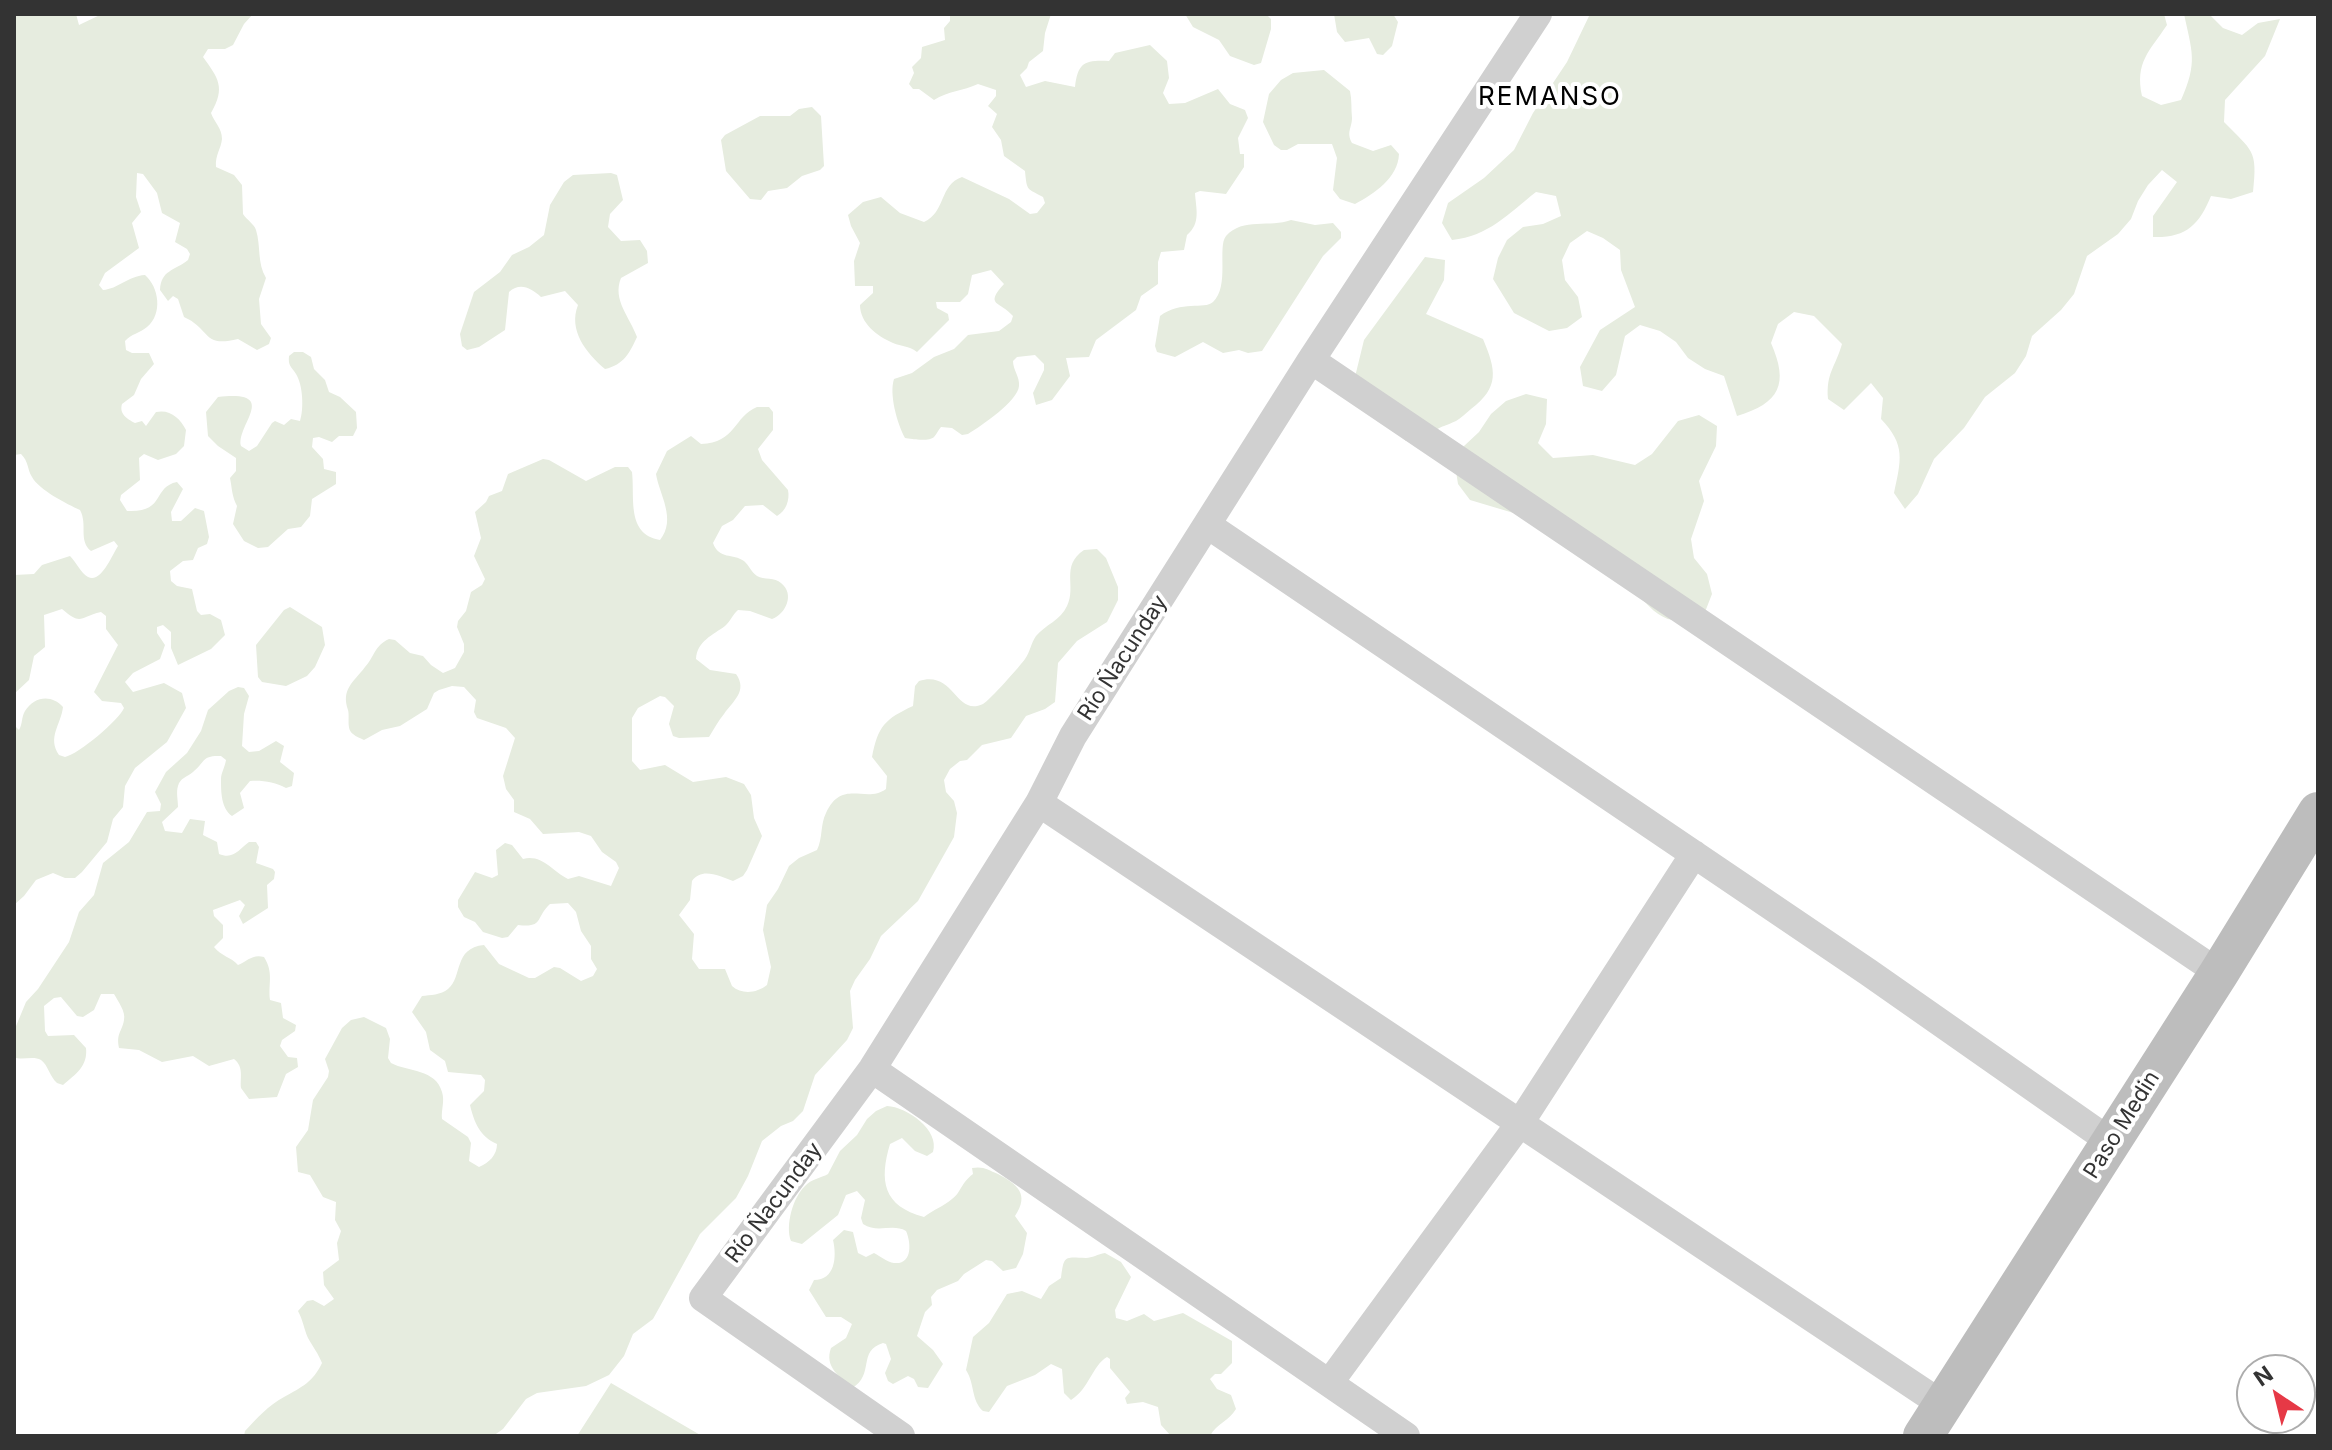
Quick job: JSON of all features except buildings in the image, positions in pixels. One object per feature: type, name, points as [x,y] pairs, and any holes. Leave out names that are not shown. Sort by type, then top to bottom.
[{"type":"street","name":"Río Ñacunday","points":[[901,1436],[703,1298],[872,1069],[1039,803],[1073,736],[1209,526],[1311,360],[1538,14]]},
{"type":"street","points":[[1311,360],[2219,973]]},
{"type":"street","points":[[1209,526],[1868,972],[2111,1142]]},
{"type":"street","points":[[1039,803],[1520,1123],[1933,1421]]},
{"type":"street","name":"Paso Medin","points":[[1933,1421],[2318,812]]},
{"type":"street","points":[[1330,1382],[1520,1123],[1694,854]]},
{"type":"street","points":[[872,1069],[1406,1436]]},
{"type":"shaded area","points":[[14,14],[76,14],[79,25],[102,14],[253,14],[233,45],[225,49],[208,49],[203,57],[216,77],[219,89],[211,113],[222,135],[216,167],[234,175],[242,185],[243,214],[256,230],[261,266],[266,278],[259,299],[261,324],[271,338],[269,344],[257,350],[238,339],[212,339],[184,317],[178,299],[173,296],[168,301],[160,290],[163,278],[188,260],[190,254],[175,242],[180,223],[162,213],[157,193],[143,174],[137,173],[136,197],[141,212],[132,223],[139,248],[105,273],[99,285],[103,290],[108,289],[145,275],[156,293],[157,308],[152,322],[125,341],[126,350],[149,353],[154,364],[141,379],[134,395],[122,404],[122,411],[129,420],[135,423],[142,421],[146,426],[156,412],[170,413],[186,430],[184,446],[176,454],[158,460],[144,454],[139,458],[140,480],[121,495],[120,500],[127,511],[139,511],[148,508],[164,489],[177,482],[183,489],[171,512],[172,521],[181,521],[195,508],[204,511],[209,537],[207,544],[198,548],[193,560],[183,561],[170,571],[171,581],[177,586],[192,589],[197,611],[221,620],[225,635],[211,649],[178,665],[171,648],[171,632],[163,625],[157,627],[157,633],[165,645],[160,659],[133,673],[125,682],[133,692],[164,683],[182,693],[186,708],[167,742],[135,768],[125,786],[123,807],[113,819],[107,842],[82,872],[75,878],[53,873],[36,880],[14,905],[14,725],[19,730],[25,711],[33,702],[43,698],[59,703],[63,707],[54,742],[59,755],[65,757],[98,736],[124,708],[121,703],[102,701],[94,692],[118,645],[106,629],[106,616],[101,612],[81,619],[62,609],[44,615],[45,647],[34,656],[29,680],[14,694],[14,575],[34,574],[42,565],[70,556],[85,575],[93,578],[102,573],[118,546],[114,541],[91,551],[85,542],[80,510],[41,487],[32,477],[24,457],[14,455]]},
{"type":"shaded area","points":[[950,14],[1051,14],[1043,51],[1029,62],[1020,75],[1026,87],[1045,81],[1075,87],[1078,72],[1084,64],[1109,61],[1115,53],[1150,45],[1167,61],[1169,78],[1163,93],[1169,104],[1185,103],[1218,89],[1230,104],[1245,110],[1248,118],[1238,138],[1240,154],[1244,154],[1244,167],[1226,194],[1195,193],[1196,221],[1187,235],[1184,250],[1161,252],[1158,284],[1141,296],[1136,310],[1096,340],[1089,357],[1066,358],[1070,376],[1052,400],[1036,405],[1033,393],[1044,364],[1035,355],[1017,357],[1013,361],[1019,383],[1017,392],[998,413],[968,434],[962,435],[952,428],[941,427],[932,439],[924,440],[905,438],[893,400],[894,379],[912,373],[934,357],[954,349],[968,335],[999,331],[1011,322],[1013,316],[995,300],[1004,284],[991,270],[972,275],[968,294],[960,302],[936,302],[937,308],[948,314],[949,320],[917,352],[893,343],[870,328],[863,318],[860,305],[873,293],[873,286],[855,286],[854,261],[860,243],[848,215],[863,202],[881,197],[900,213],[924,222],[936,212],[949,186],[962,177],[1009,199],[1030,214],[1037,213],[1045,203],[1043,197],[1029,188],[1025,171],[1004,156],[1001,140],[992,127],[997,114],[988,106],[996,96],[996,90],[978,84],[934,100],[909,84],[914,73],[912,67],[921,58],[922,47],[945,40],[944,28],[950,21]]},
{"type":"shaded area","points":[[1185,14],[1266,14],[1271,19],[1271,29],[1261,63],[1254,65],[1230,56],[1219,40],[1193,27]]},
{"type":"shaded area","points":[[1334,14],[1393,14],[1398,22],[1392,46],[1383,55],[1377,54],[1369,38],[1345,42],[1337,32]]},
{"type":"shaded area","points":[[1590,14],[2164,14],[2167,25],[2149,50],[2140,74],[2142,96],[2161,105],[2181,100],[2190,76],[2191,48],[2184,14],[2209,14],[2223,28],[2242,35],[2258,23],[2280,19],[2265,56],[2225,100],[2224,122],[2251,152],[2255,167],[2253,192],[2231,199],[2211,196],[2202,215],[2190,228],[2174,235],[2153,237],[2153,216],[2177,182],[2162,170],[2148,185],[2131,219],[2118,234],[2087,256],[2074,294],[2032,336],[2026,356],[2015,373],[1985,397],[1964,428],[1934,459],[1918,494],[1905,509],[1894,493],[1900,453],[1895,437],[1881,419],[1883,398],[1871,383],[1844,410],[1828,399],[1830,376],[1842,344],[1814,316],[1794,312],[1778,324],[1771,343],[1779,370],[1777,390],[1763,405],[1752,411],[1737,416],[1724,376],[1688,358],[1676,342],[1660,331],[1640,325],[1625,336],[1616,375],[1602,391],[1583,386],[1580,367],[1600,330],[1635,307],[1621,270],[1620,250],[1587,231],[1570,243],[1562,260],[1565,280],[1578,297],[1582,317],[1567,328],[1549,331],[1514,313],[1493,279],[1507,240],[1523,227],[1543,224],[1561,216],[1556,196],[1536,192],[1487,229],[1452,240],[1442,223],[1448,203],[1484,178],[1514,150],[1533,113],[1567,62]]},
{"type":"shaded area","points":[[1324,70],[1350,91],[1352,118],[1349,136],[1352,143],[1373,151],[1391,145],[1399,154],[1390,178],[1355,204],[1340,199],[1333,190],[1337,158],[1332,144],[1298,144],[1281,150],[1274,145],[1263,122],[1269,94],[1281,80],[1293,73]]},
{"type":"shaded area","points":[[812,107],[821,116],[824,166],[802,176],[787,188],[768,191],[761,200],[750,199],[726,171],[721,140],[760,116],[790,116],[799,109]]},
{"type":"shaded area","points":[[573,175],[617,175],[623,200],[610,214],[608,227],[621,241],[640,240],[647,251],[648,263],[621,278],[619,286],[620,301],[637,337],[626,357],[605,369],[591,356],[581,340],[575,323],[578,305],[565,291],[541,297],[521,287],[509,292],[505,330],[479,347],[467,350],[462,346],[460,334],[474,292],[500,272],[512,255],[544,235],[550,205],[564,182]]},
{"type":"shaded area","points":[[1291,220],[1315,225],[1333,223],[1341,232],[1341,238],[1323,256],[1262,351],[1223,353],[1203,342],[1175,357],[1157,352],[1155,346],[1160,316],[1176,308],[1209,304],[1218,295],[1226,236],[1248,225]]},
{"type":"shaded area","points":[[1425,257],[1445,260],[1444,280],[1426,314],[1483,339],[1493,377],[1487,393],[1456,421],[1436,430],[1425,440],[1406,441],[1375,415],[1354,381],[1364,340]]},
{"type":"shaded area","points":[[294,352],[303,352],[311,357],[314,369],[325,380],[329,392],[340,397],[356,412],[357,428],[353,436],[339,436],[332,442],[313,438],[312,447],[323,459],[324,469],[336,472],[336,484],[312,499],[310,516],[301,527],[288,529],[268,547],[258,548],[244,541],[233,524],[237,506],[230,478],[236,471],[236,458],[208,436],[206,412],[218,397],[247,399],[252,404],[241,446],[249,451],[257,446],[275,421],[284,425],[291,419],[300,421],[301,391],[289,362],[289,356]]},
{"type":"shaded area","points":[[1526,394],[1547,399],[1546,424],[1538,443],[1553,458],[1593,455],[1635,465],[1652,454],[1678,421],[1699,415],[1717,426],[1716,446],[1699,481],[1704,501],[1691,539],[1694,558],[1707,574],[1712,594],[1705,612],[1677,621],[1661,616],[1639,595],[1527,517],[1470,500],[1458,484],[1455,465],[1464,446],[1506,401]]},
{"type":"shaded area","points":[[757,407],[769,407],[773,412],[773,430],[758,449],[762,460],[788,490],[787,505],[777,516],[763,505],[745,506],[733,520],[722,526],[713,543],[719,552],[744,561],[757,576],[781,583],[788,598],[785,608],[772,619],[738,610],[699,648],[696,659],[710,670],[736,674],[740,686],[738,696],[709,737],[673,736],[669,724],[674,706],[665,697],[660,696],[638,708],[632,718],[632,761],[640,770],[665,765],[693,782],[726,777],[744,784],[751,795],[754,818],[762,836],[747,870],[733,881],[711,874],[696,877],[692,881],[690,900],[679,915],[694,934],[692,959],[699,969],[725,969],[736,989],[750,992],[767,985],[771,967],[763,930],[767,905],[789,866],[817,850],[824,818],[832,803],[847,794],[878,793],[886,789],[887,776],[872,757],[874,746],[884,725],[913,706],[915,686],[919,681],[931,679],[940,682],[966,704],[983,704],[1025,659],[1036,636],[1064,611],[1070,599],[1071,569],[1084,550],[1097,549],[1106,558],[1118,587],[1118,600],[1107,622],[1077,641],[1058,663],[1055,702],[1026,716],[1011,738],[982,745],[967,760],[950,769],[944,780],[946,792],[954,801],[957,813],[954,837],[918,901],[881,936],[855,980],[850,991],[853,1028],[847,1040],[815,1075],[803,1111],[762,1141],[736,1198],[700,1234],[653,1319],[633,1334],[624,1356],[609,1375],[586,1386],[537,1393],[526,1399],[503,1429],[493,1436],[244,1436],[245,1431],[268,1408],[311,1379],[322,1363],[298,1311],[307,1301],[313,1300],[324,1306],[334,1299],[324,1285],[323,1272],[339,1260],[337,1243],[341,1231],[335,1220],[336,1202],[323,1197],[310,1175],[298,1172],[296,1147],[308,1130],[313,1100],[328,1077],[325,1059],[342,1028],[351,1020],[364,1017],[386,1028],[390,1039],[388,1058],[391,1063],[434,1079],[443,1095],[442,1119],[468,1137],[471,1143],[469,1161],[479,1167],[483,1165],[494,1155],[497,1144],[479,1128],[470,1105],[484,1091],[485,1080],[481,1075],[448,1072],[445,1061],[430,1050],[426,1032],[412,1012],[422,996],[439,994],[453,984],[463,957],[474,947],[484,945],[499,964],[529,978],[535,978],[554,967],[581,981],[593,976],[597,969],[591,959],[591,946],[581,931],[576,912],[568,903],[550,904],[536,923],[518,925],[508,937],[502,938],[483,932],[475,922],[464,917],[458,900],[475,872],[492,878],[498,875],[496,850],[505,843],[512,845],[523,859],[541,861],[568,879],[579,876],[611,886],[619,868],[591,836],[579,832],[543,834],[530,819],[514,812],[514,800],[506,789],[503,776],[515,738],[506,728],[477,718],[474,712],[476,700],[464,687],[452,686],[439,690],[434,693],[427,709],[400,726],[382,730],[364,740],[351,732],[347,691],[377,648],[389,639],[395,640],[410,653],[423,656],[443,673],[455,668],[464,652],[458,621],[466,611],[471,592],[485,579],[474,556],[481,538],[475,512],[489,496],[502,491],[508,474],[543,459],[586,481],[615,467],[628,467],[632,472],[637,523],[649,536],[660,540],[665,532],[667,515],[656,474],[667,451],[691,436],[701,444],[721,439],[743,416]]},
{"type":"shaded area","points":[[290,607],[322,627],[325,645],[307,676],[286,686],[262,682],[258,677],[256,645],[284,610]]},
{"type":"shaded area","points":[[238,687],[244,688],[249,696],[244,714],[242,746],[249,752],[259,751],[276,741],[284,746],[280,762],[294,773],[292,786],[286,788],[268,782],[250,781],[240,793],[244,808],[232,816],[226,809],[222,794],[221,777],[226,760],[221,756],[210,757],[180,781],[178,807],[162,822],[165,831],[182,833],[190,819],[205,821],[203,835],[217,842],[219,854],[229,856],[249,842],[256,842],[259,847],[256,863],[275,872],[274,879],[267,885],[268,908],[243,924],[239,916],[245,905],[240,900],[213,910],[214,916],[223,925],[223,938],[214,947],[238,965],[253,957],[264,957],[270,973],[270,1000],[281,1003],[283,1018],[296,1025],[295,1031],[282,1040],[280,1046],[288,1057],[297,1058],[298,1067],[286,1074],[277,1097],[249,1099],[241,1088],[240,1069],[234,1059],[209,1066],[193,1056],[162,1062],[139,1050],[119,1048],[123,1010],[114,994],[101,994],[94,1010],[83,1017],[77,1016],[61,997],[44,1006],[48,1036],[74,1035],[86,1048],[80,1069],[63,1085],[57,1083],[41,1060],[14,1057],[14,1031],[26,1002],[69,942],[79,912],[94,895],[103,863],[129,842],[147,812],[160,811],[161,804],[155,792],[166,772],[187,753],[201,731],[208,710]]},
{"type":"shaded area","points":[[887,1106],[904,1111],[920,1121],[932,1136],[934,1144],[933,1152],[927,1156],[915,1151],[902,1138],[890,1144],[885,1180],[892,1199],[910,1212],[924,1217],[955,1197],[973,1174],[972,1168],[983,1168],[1005,1178],[1019,1190],[1021,1202],[1015,1216],[1027,1233],[1023,1254],[1016,1268],[1003,1271],[992,1261],[986,1260],[958,1281],[937,1290],[931,1297],[932,1305],[925,1312],[917,1336],[943,1364],[928,1388],[918,1387],[914,1379],[908,1376],[893,1384],[888,1381],[885,1373],[891,1359],[883,1343],[870,1352],[863,1377],[852,1388],[834,1371],[829,1355],[831,1348],[846,1338],[852,1324],[841,1317],[826,1317],[809,1290],[814,1280],[830,1272],[835,1253],[833,1240],[844,1230],[853,1232],[858,1253],[866,1257],[874,1253],[894,1263],[905,1260],[909,1252],[906,1231],[863,1224],[861,1218],[865,1200],[857,1191],[846,1195],[838,1215],[802,1244],[791,1241],[789,1235],[791,1212],[801,1191],[810,1182],[828,1174],[840,1151],[857,1135],[867,1119]]},
{"type":"shaded area","points":[[1105,1253],[1121,1262],[1131,1277],[1115,1310],[1116,1318],[1127,1321],[1144,1314],[1154,1321],[1183,1313],[1232,1341],[1232,1363],[1221,1374],[1215,1374],[1210,1379],[1217,1389],[1231,1395],[1236,1409],[1210,1436],[1171,1436],[1161,1425],[1158,1407],[1143,1402],[1127,1404],[1125,1398],[1130,1392],[1110,1368],[1107,1357],[1071,1400],[1064,1393],[1062,1369],[1051,1364],[1035,1375],[1007,1386],[989,1412],[979,1407],[966,1370],[973,1337],[989,1323],[1007,1294],[1022,1291],[1041,1299],[1049,1286],[1061,1278],[1066,1259]]},
{"type":"shaded area","points":[[611,1383],[702,1436],[577,1436]]},
{"type":"district","name":"REMANSO","points":[[1550,97]]}]
